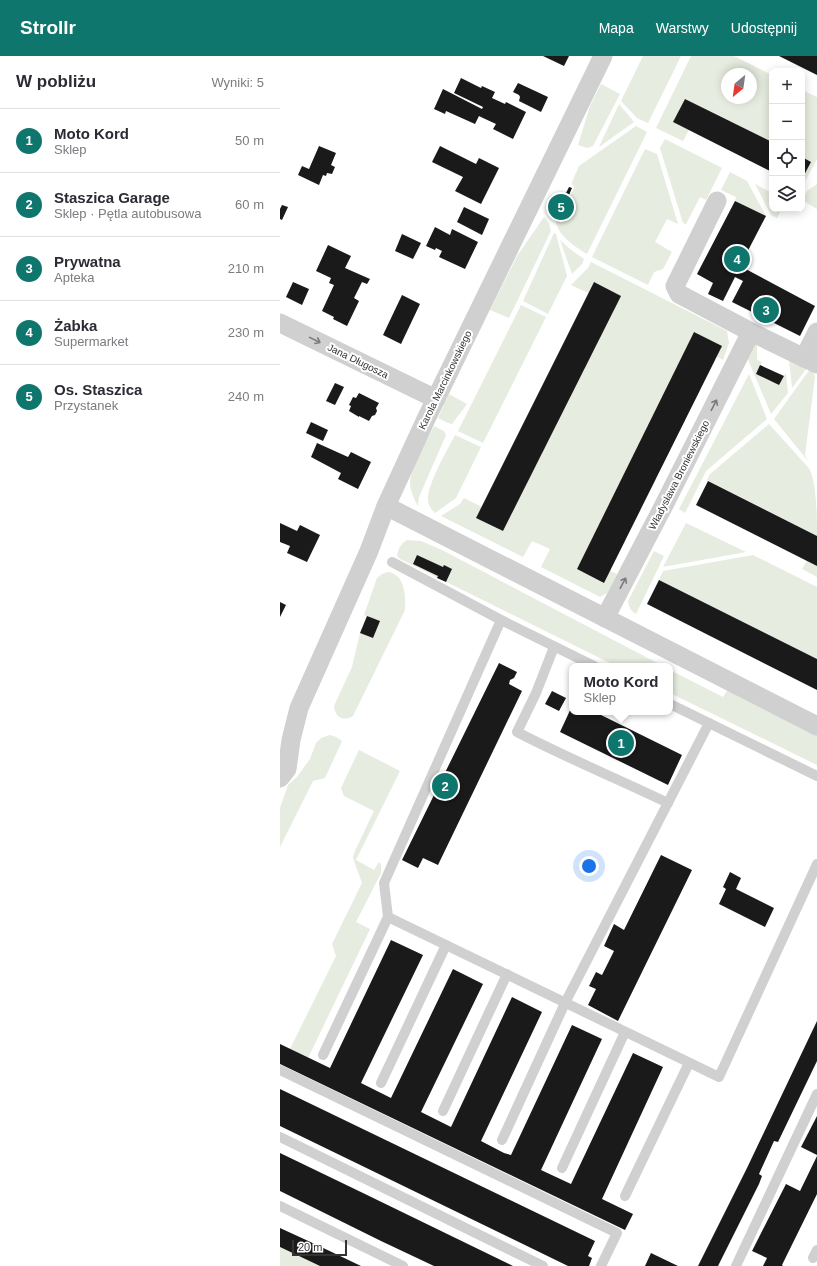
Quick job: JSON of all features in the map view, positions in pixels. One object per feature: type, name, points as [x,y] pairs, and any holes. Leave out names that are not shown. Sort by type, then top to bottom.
[{"type":"street","name":"Karola Marcinkowskiego","points":[[299,708],[369,551],[386,506],[436,399],[603,56]]},
{"type":"street","points":[[717,201],[675,286],[679,294],[751,332],[811,361],[817,332]]},
{"type":"street","name":"Jana Długosza","points":[[280,323],[436,399]]},
{"type":"street","name":"Władysława Broniewskiego","points":[[605,618],[751,332]]},
{"type":"street","points":[[386,506],[817,726]]},
{"type":"street","points":[[280,726],[299,708]]},
{"type":"street","points":[[280,778],[287,769],[291,740],[299,708]]},
{"type":"lane","points":[[392,562],[501,620],[588,663]]},
{"type":"lane","points":[[323,1055],[388,917],[384,883],[501,620]]},
{"type":"lane","points":[[554,646],[536,693],[517,732],[569,758],[668,803]]},
{"type":"lane","points":[[673,705],[817,776]]},
{"type":"lane","points":[[502,1140],[565,1002],[709,723]]},
{"type":"lane","points":[[388,917],[719,1077],[817,864]]},
{"type":"lane","points":[[381,1083],[446,946]]},
{"type":"lane","points":[[443,1112],[507,974]]},
{"type":"lane","points":[[562,1168],[625,1032]]},
{"type":"lane","points":[[625,1196],[689,1062]]},
{"type":"lane","points":[[280,1070],[617,1233],[601,1266]]},
{"type":"lane","points":[[736,1266],[817,1094]]},
{"type":"lane","points":[[280,1137],[543,1266]]},
{"type":"lane","points":[[280,1206],[403,1266]]},
{"type":"shaded area","points":[[643,56],[681,56],[648,123],[637,118],[621,101]]},
{"type":"shaded area","points":[[691,56],[734,56],[769,74],[769,141],[685,99],[673,122],[689,130],[683,141],[656,128]]},
{"type":"shaded area","points":[[601,84],[620,94],[593,146],[587,148],[578,145],[590,106]]},
{"type":"shaded area","points":[[805,91],[817,97],[817,159],[805,181],[805,173],[811,162],[805,159]]},
{"type":"shaded area","points":[[619,104],[634,122],[599,147]]},
{"type":"shaded area","points":[[636,126],[647,132],[587,254],[565,238],[557,227],[556,213],[560,205],[563,206],[566,204],[574,188],[572,182],[579,166]]},
{"type":"shaded area","points":[[665,139],[722,168],[706,200],[700,197],[686,224],[683,223],[660,148]]},
{"type":"shaded area","points":[[645,149],[657,154],[678,224],[667,219],[655,242],[672,252],[663,269],[654,272],[648,285],[592,257]]},
{"type":"shaded area","points":[[730,172],[747,181],[766,216],[735,201],[736,197],[721,190]]},
{"type":"shaded area","points":[[755,184],[769,191],[769,211]]},
{"type":"shaded area","points":[[817,184],[817,209],[805,202],[805,195],[807,191]]},
{"type":"shaded area","points":[[769,212],[780,212],[777,218],[771,215]]},
{"type":"shaded area","points":[[544,217],[549,223],[551,231],[509,318],[490,310],[517,256]]},
{"type":"shaded area","points":[[554,233],[556,234],[567,276],[548,314],[523,301]]},
{"type":"shaded area","points":[[560,240],[584,259],[582,264],[572,274]]},
{"type":"shaded area","points":[[591,262],[727,331],[729,343],[723,360],[716,356],[721,346],[694,332],[577,569],[604,583],[610,571],[617,574],[607,593],[600,597],[541,567],[550,549],[532,541],[523,557],[441,516],[460,504],[464,498],[482,507],[476,518],[503,531],[620,296],[594,282],[588,293],[571,285],[588,268]]},
{"type":"shaded area","points":[[521,305],[546,317],[483,443],[458,431]]},
{"type":"shaded area","points":[[754,344],[757,344],[757,360],[762,362],[756,374],[779,385],[786,374],[788,393],[771,414],[746,355]]},
{"type":"shaded area","points":[[789,359],[807,368],[792,388]]},
{"type":"shaded area","points":[[810,369],[813,371],[815,377],[805,455],[808,461],[774,419]]},
{"type":"shaded area","points":[[749,374],[767,419],[706,471],[685,513],[679,509]]},
{"type":"shaded area","points":[[449,394],[467,404],[452,424],[438,418]]},
{"type":"shaded area","points":[[769,424],[807,466],[813,478],[816,498],[817,536],[707,480],[710,474]]},
{"type":"shaded area","points":[[434,426],[444,431],[446,435],[419,497],[418,506],[411,488],[411,476],[416,461]]},
{"type":"shaded area","points":[[455,435],[481,447],[456,498],[435,513],[431,508],[428,499],[431,484]]},
{"type":"shaded area","points":[[686,523],[746,552],[663,567]]},
{"type":"shaded area","points":[[407,540],[421,541],[442,550],[657,663],[610,663],[400,559],[397,556],[401,545]]},
{"type":"shaded area","points":[[654,551],[664,556],[636,614],[630,609],[628,601]]},
{"type":"shaded area","points":[[753,555],[817,587],[817,659],[659,580],[663,571]]},
{"type":"shaded area","points":[[807,561],[817,566],[817,577],[802,569]]},
{"type":"shaded area","points":[[388,572],[394,574],[401,581],[405,593],[405,610],[353,716],[346,719],[338,716],[334,706],[352,667],[360,633],[373,638],[379,621],[364,615],[377,578]]},
{"type":"shaded area","points":[[673,672],[723,697],[728,689],[817,735],[817,765],[673,694]]},
{"type":"shaded area","points":[[330,735],[342,741],[325,778],[313,781],[280,847],[280,808],[288,785],[297,777],[310,759],[316,743],[321,738]]},
{"type":"shaded area","points":[[359,750],[400,771],[356,860],[374,870],[379,862],[381,864],[381,873],[356,922],[370,929],[308,1058],[290,1049],[336,956],[332,944],[362,883],[353,858],[374,811],[344,796],[341,788]]},
{"type":"shaded area","points":[[280,1247],[320,1266],[280,1266]]},
{"type":"building","points":[[543,56],[569,56],[564,66]]},
{"type":"building","points":[[779,56],[817,56],[817,75]]},
{"type":"building","points":[[461,78],[481,88],[482,86],[495,92],[492,98],[505,104],[506,102],[526,112],[513,139],[493,129],[496,124],[479,116],[475,124],[446,111],[445,114],[434,109],[443,89],[482,109],[483,107],[454,93]]},
{"type":"building","points":[[518,83],[548,97],[541,112],[519,101],[519,95],[513,92]]},
{"type":"building","points":[[685,99],[769,141],[769,170],[673,122]]},
{"type":"building","points":[[319,146],[336,153],[331,165],[335,167],[332,174],[327,173],[326,176],[323,175],[319,185],[298,175],[302,166],[309,169]]},
{"type":"building","points":[[440,146],[476,164],[479,158],[499,168],[481,204],[455,191],[463,177],[432,162]]},
{"type":"building","points":[[805,159],[811,162],[805,173]]},
{"type":"building","points":[[569,187],[572,188],[566,202],[562,201]]},
{"type":"building","points":[[735,201],[766,216],[740,266],[815,306],[800,336],[732,302],[743,281],[735,277],[723,301],[708,294],[713,283],[697,274]]},
{"type":"building","points":[[282,205],[288,207],[282,220],[280,219],[280,209]]},
{"type":"building","points":[[464,207],[489,219],[482,235],[457,222]]},
{"type":"building","points":[[435,227],[450,235],[452,229],[478,242],[465,269],[439,257],[442,251],[426,246]]},
{"type":"building","points":[[402,234],[421,243],[413,259],[395,251]]},
{"type":"building","points":[[328,245],[351,256],[345,268],[370,279],[367,284],[362,282],[354,298],[359,301],[347,326],[333,319],[334,317],[322,311],[334,285],[329,283],[331,278],[316,271]]},
{"type":"building","points":[[293,282],[309,289],[302,305],[286,297]]},
{"type":"building","points":[[594,282],[621,296],[503,531],[476,518]]},
{"type":"building","points":[[402,295],[420,304],[401,344],[383,335]]},
{"type":"building","points":[[694,332],[722,346],[604,583],[577,569]]},
{"type":"building","points":[[760,365],[784,376],[779,385],[756,374]]},
{"type":"building","points":[[335,383],[344,387],[335,405],[326,401]]},
{"type":"building","points":[[359,393],[379,403],[376,408],[377,411],[375,415],[372,416],[369,421],[349,411],[351,406],[349,405],[353,397],[356,398]]},
{"type":"building","points":[[311,422],[328,430],[323,441],[306,433]]},
{"type":"building","points":[[317,443],[348,457],[351,452],[371,462],[358,489],[338,479],[341,473],[311,457]]},
{"type":"building","points":[[708,481],[817,536],[817,566],[696,505]]},
{"type":"building","points":[[280,523],[297,531],[300,525],[320,535],[307,562],[287,553],[290,546],[280,542]]},
{"type":"building","points":[[417,555],[443,567],[444,565],[452,569],[446,582],[437,578],[438,576],[413,564]]},
{"type":"building","points":[[659,580],[817,659],[817,690],[647,604]]},
{"type":"building","points":[[280,602],[286,605],[280,617]]},
{"type":"building","points":[[367,616],[380,621],[373,638],[360,633]]},
{"type":"building","points":[[499,663],[517,672],[514,678],[510,680],[509,684],[522,691],[438,865],[423,858],[418,868],[402,860]]},
{"type":"building","points":[[552,691],[566,698],[559,711],[545,704]]},
{"type":"building","points":[[569,712],[569,715],[601,715],[682,755],[668,785],[560,732]]},
{"type":"building","points":[[661,855],[692,870],[618,1021],[588,1005],[596,989],[589,986],[596,972],[602,975],[614,951],[604,946],[614,924],[624,930]]},
{"type":"building","points":[[730,872],[741,878],[736,889],[774,908],[765,927],[719,904],[726,889],[723,887]]},
{"type":"building","points":[[391,940],[423,955],[361,1083],[391,1098],[453,969],[483,984],[421,1112],[451,1127],[512,997],[542,1012],[481,1141],[504,1153],[511,1155],[572,1025],[602,1039],[541,1170],[571,1184],[633,1053],[663,1067],[602,1199],[633,1214],[625,1230],[280,1064],[280,1044],[330,1068]]},
{"type":"building","points":[[817,1021],[817,1061],[778,1142],[774,1141],[759,1174],[762,1176],[759,1184],[718,1266],[698,1266],[747,1168]]},
{"type":"building","points":[[280,1089],[595,1241],[588,1256],[592,1258],[589,1266],[568,1266],[280,1126]]},
{"type":"building","points":[[817,1116],[817,1155],[801,1147]]},
{"type":"building","points":[[280,1153],[513,1266],[434,1266],[381,1241],[280,1191]]},
{"type":"building","points":[[817,1156],[817,1194],[782,1265],[783,1266],[763,1266],[767,1258],[752,1251],[786,1184],[800,1191]]},
{"type":"building","points":[[280,1228],[361,1266],[320,1266],[280,1247]]},
{"type":"building","points":[[651,1253],[678,1266],[645,1266]]},
{"type":"place","name":"Os. Staszica","points":[[561,207]]},
{"type":"place","name":"Żabka","points":[[737,259]]},
{"type":"place","name":"Prywatna","points":[[766,310]]},
{"type":"place","name":"Moto Kord","points":[[621,743]]},
{"type":"place","name":"Staszica Garage","points":[[445,786]]}]
